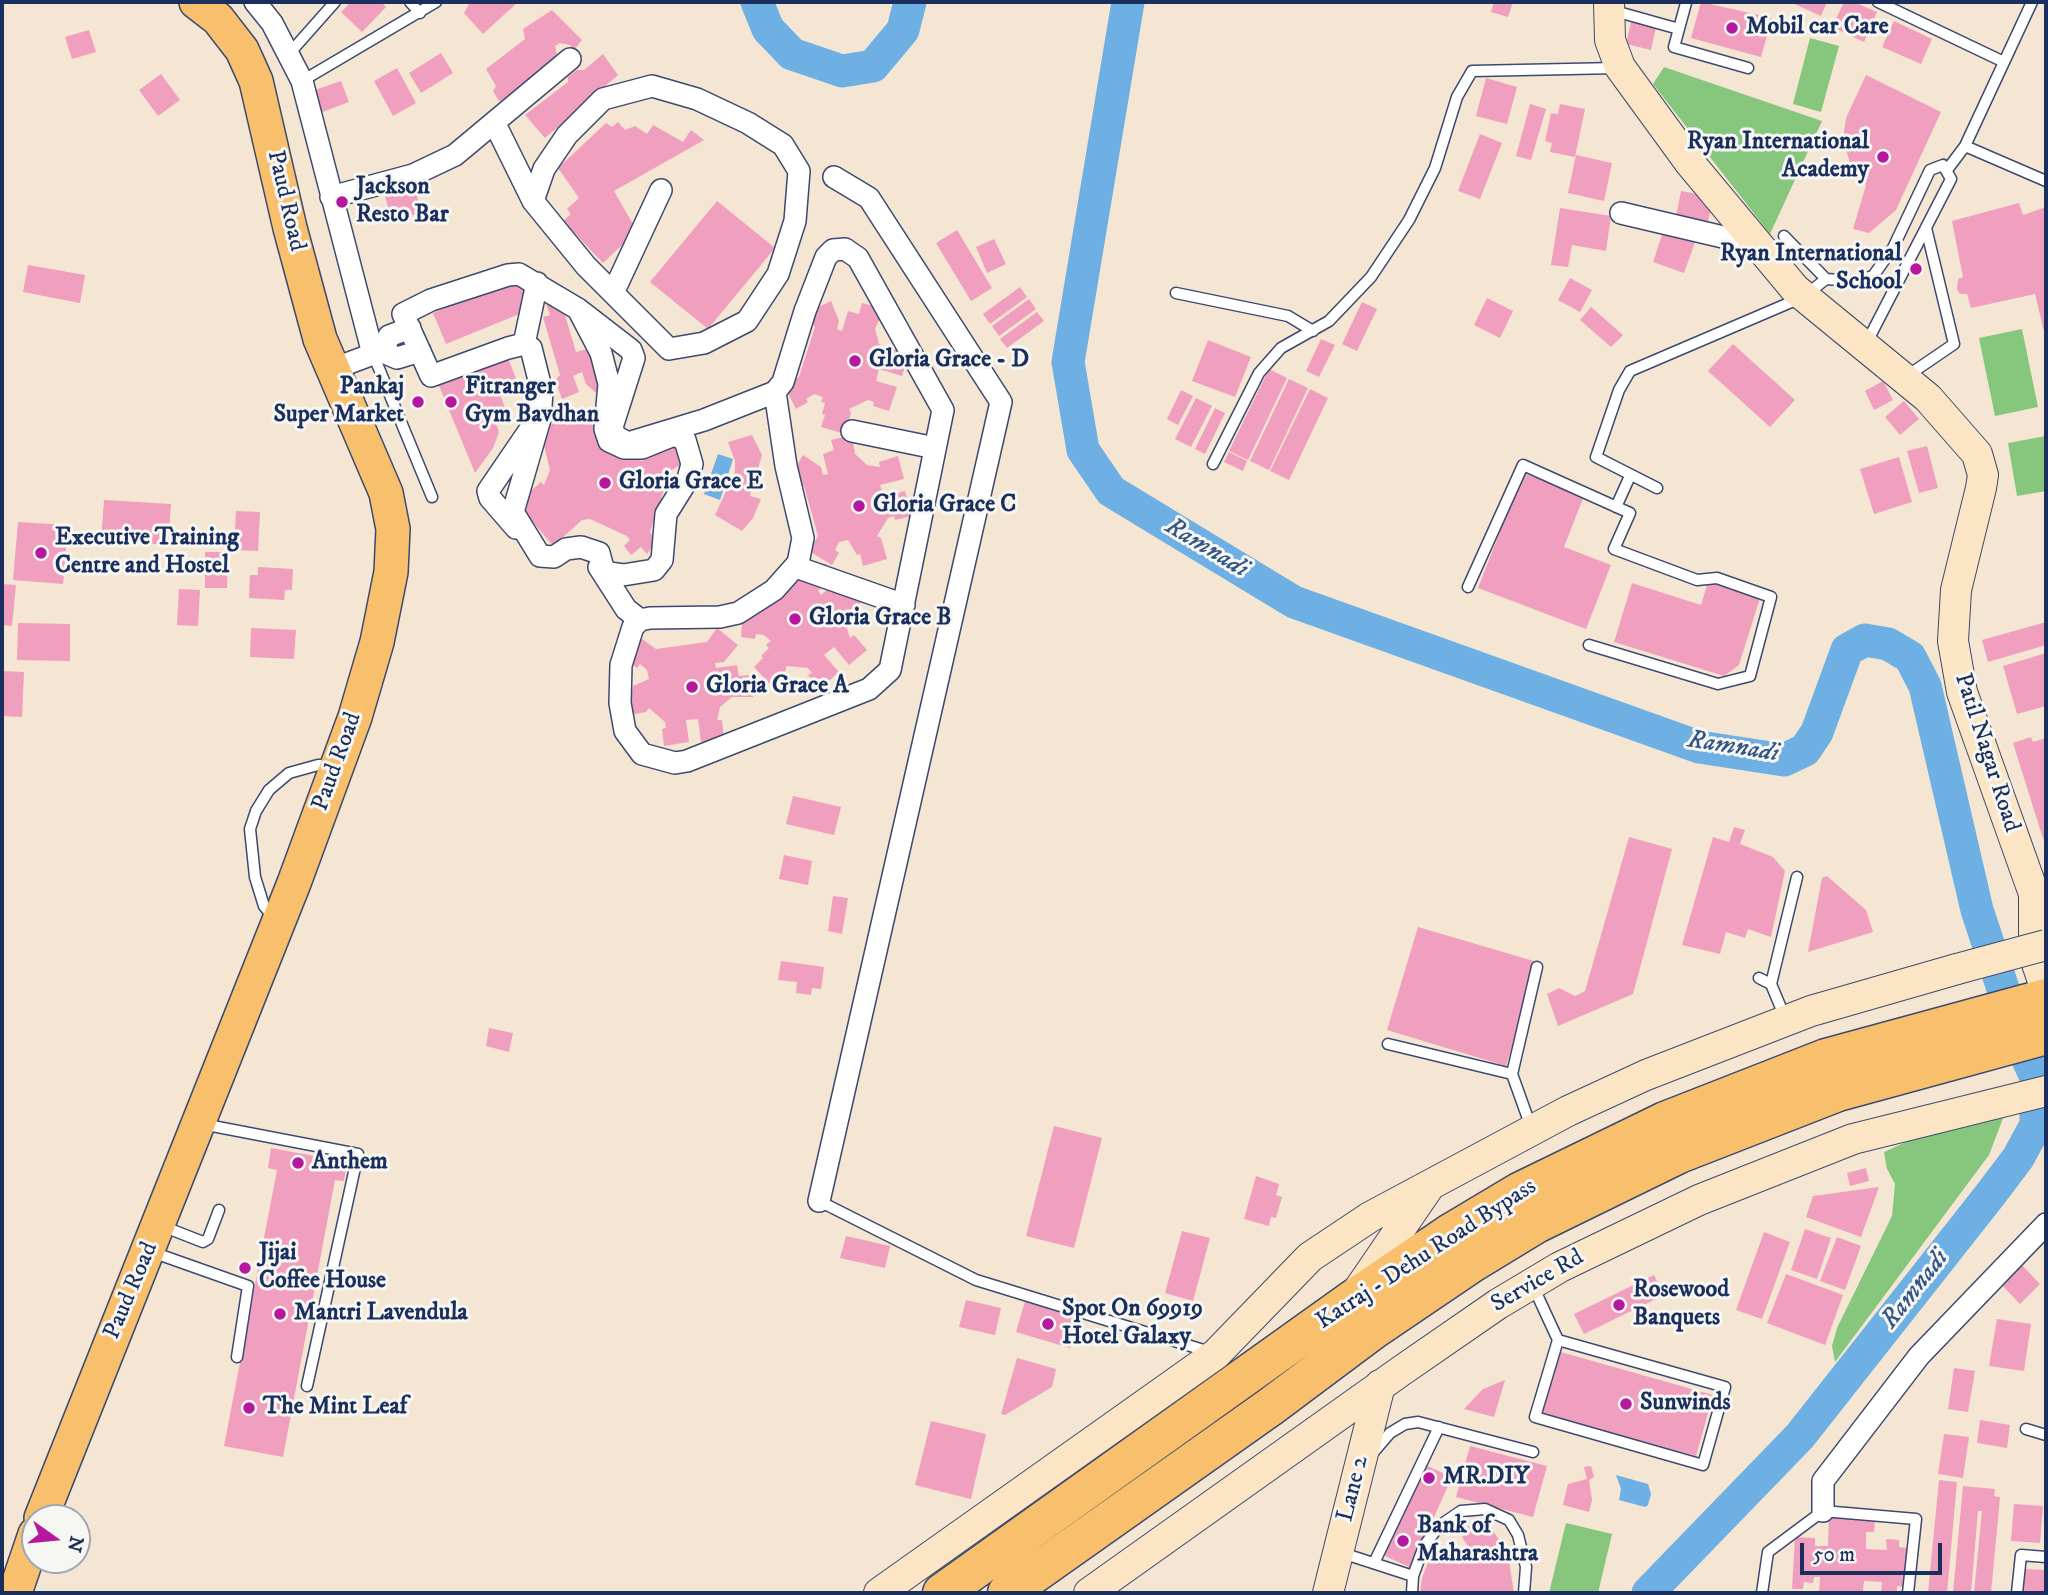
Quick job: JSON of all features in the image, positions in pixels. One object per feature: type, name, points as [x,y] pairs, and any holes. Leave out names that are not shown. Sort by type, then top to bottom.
[{"type":"highway","name":"Katraj - Dehu Road Bypass","points":[[1007,1593],[1373,1330],[1472,1263],[1536,1224],[1642,1171],[1972,1036],[2046,998]]},
{"type":"highway","name":"Katraj - Dehu Road Bypass","points":[[942,1593],[1352,1300],[1519,1192],[1665,1121],[1826,1058],[1972,1036],[2046,1035]]},
{"type":"main road","name":"Paud Road","points":[[46,1504],[69,1441],[155,1238],[337,765],[377,642],[391,572],[393,529],[386,493],[320,339],[290,228],[256,81],[242,50],[218,19],[196,2]]},
{"type":"main road","points":[[15,1593],[21,1574]]},
{"type":"street","points":[[255,2],[272,23],[302,81],[331,197],[378,353]]},
{"type":"street","name":"Patil Nagar Road","points":[[1609,6],[1610,40],[1620,67],[1690,163],[1771,240],[1865,345],[1928,398],[1971,444],[1981,464],[1981,488],[1956,590],[1953,641],[1962,692],[2040,901],[2034,955],[2046,990]]},
{"type":"street","points":[[331,197],[413,175],[455,156],[570,59]]},
{"type":"street","points":[[495,124],[533,201],[586,266],[668,349],[704,343],[747,321],[778,274],[795,221],[799,171],[783,145],[748,122],[697,99],[652,86],[603,99],[567,135],[544,169],[533,201]]},
{"type":"street","points":[[819,1200],[1001,401],[869,198],[834,177]]},
{"type":"street","points":[[613,293],[661,190]]},
{"type":"street","points":[[1621,213],[1771,240]]},
{"type":"street","points":[[524,344],[438,376],[431,376],[403,314],[442,296],[508,275],[519,274],[537,284],[578,309],[631,350],[635,358],[612,428],[615,436],[628,443],[704,420],[775,392],[783,382],[805,311],[827,257],[834,250],[845,249],[858,258],[939,401],[943,411],[890,670],[869,689],[763,733],[675,763],[642,754],[625,731],[620,703],[621,665],[626,642],[640,620]]},
{"type":"street","points":[[524,344],[537,284]]},
{"type":"street","points":[[524,344],[531,348],[542,392],[540,419],[513,512],[540,556],[554,557],[566,549],[581,547],[599,553],[603,568],[609,573],[623,575],[654,570],[662,560],[666,514],[688,479],[692,464],[689,450],[685,440],[674,435],[642,448],[624,448],[609,441],[605,429],[609,384],[601,353],[578,309]]},
{"type":"street","points":[[378,353],[389,336],[410,328]]},
{"type":"street","points":[[333,369],[378,353],[397,358],[420,351]]},
{"type":"street","points":[[540,419],[523,438],[503,472],[489,485],[490,498],[504,512],[538,559],[555,561],[577,551],[595,557],[626,609],[640,620],[720,617],[738,613],[758,603],[796,567],[803,538],[786,466],[775,392]]},
{"type":"street","points":[[852,431],[934,447]]},
{"type":"street","points":[[796,567],[904,604]]},
{"type":"street","points":[[879,1593],[1216,1354],[1310,1257],[1370,1217],[1531,1130],[1646,1075],[1786,1020],[2046,945]]},
{"type":"street","name":"Service Rd","points":[[1088,1593],[1380,1385],[1531,1284],[1626,1233],[1776,1168],[1853,1139],[2046,1091]]},
{"type":"street","points":[[1352,1300],[1430,1185]]},
{"type":"street","points":[[1823,1511],[1823,1481],[1911,1367],[2046,1224]]},
{"type":"street","name":"Lane 2","points":[[1328,1593],[1380,1385]]},
{"type":"lane","points":[[289,55],[335,2]]},
{"type":"lane","points":[[410,2],[420,13]]},
{"type":"lane","points":[[302,81],[436,2]]},
{"type":"lane","points":[[1878,2],[2004,62]]},
{"type":"lane","points":[[1947,170],[1965,146],[2032,2]]},
{"type":"lane","points":[[1686,3],[1674,47],[1748,68]]},
{"type":"lane","points":[[1609,6],[1679,29]]},
{"type":"lane","points":[[1213,464],[1259,373],[1281,348],[1329,321],[1371,277],[1409,220],[1435,169],[1457,97],[1472,71],[1620,67]]},
{"type":"lane","points":[[1965,146],[2046,181]]},
{"type":"lane","points":[[1657,488],[1599,460],[1596,453],[1619,390],[1630,372],[1815,288],[1873,276],[1893,248],[1930,170],[1942,165],[1951,179],[1865,345]]},
{"type":"lane","points":[[1910,374],[1954,344],[1926,228]]},
{"type":"lane","points":[[1176,293],[1288,316],[1313,331]]},
{"type":"lane","points":[[378,353],[432,497]]},
{"type":"lane","points":[[1468,587],[1523,465],[1630,513],[1614,549],[1696,580],[1717,578],[1772,597],[1750,676],[1718,684],[1589,645]]},
{"type":"lane","points":[[1616,507],[1630,476]]},
{"type":"lane","points":[[278,922],[264,906],[255,877],[250,829],[256,811],[269,790],[289,774],[318,765],[337,765]]},
{"type":"lane","points":[[1786,1020],[1771,984],[1797,877]]},
{"type":"lane","points":[[1531,1130],[1512,1074],[1537,967]]},
{"type":"lane","points":[[1759,978],[1771,984]]},
{"type":"lane","points":[[1388,1044],[1512,1074]]},
{"type":"lane","points":[[199,1124],[358,1154],[307,1385]]},
{"type":"lane","points":[[819,1200],[976,1280],[1216,1354]]},
{"type":"lane","points":[[155,1238],[203,1242],[208,1239],[219,1209]]},
{"type":"lane","points":[[155,1238],[248,1286],[237,1357]]},
{"type":"lane","points":[[1531,1284],[1558,1340],[1535,1417],[1703,1465],[1725,1387],[1558,1340]]},
{"type":"lane","points":[[1359,1470],[1390,1433],[1405,1424],[1419,1422],[1534,1452]]},
{"type":"lane","points":[[1374,1563],[1439,1427]]},
{"type":"lane","points":[[2026,1429],[2046,1435]]},
{"type":"lane","points":[[1412,1593],[1413,1576],[1424,1546],[1439,1525],[1461,1511],[1485,1509],[1509,1520],[1518,1535],[1526,1567],[1524,1593]]},
{"type":"lane","points":[[1762,1593],[1768,1552],[1823,1511],[1916,1518],[1908,1593]]},
{"type":"lane","points":[[1338,1552],[1413,1576]]},
{"type":"lane","points":[[2017,1593],[2021,1555],[2046,1557]]},
{"type":"green space","points":[[1810,38],[1839,46],[1821,112],[1793,104]]},
{"type":"green space","points":[[1664,67],[1822,121],[1770,234],[1653,84]]},
{"type":"green space","points":[[2022,329],[2038,407],[1995,416],[1979,338]]},
{"type":"green space","points":[[2046,436],[2046,491],[2017,496],[2008,443]]},
{"type":"green space","points":[[2005,1113],[1989,1155],[1835,1362],[1832,1346],[1837,1328],[1892,1216],[1895,1184],[1887,1169],[1884,1152],[1906,1142]]},
{"type":"green space","points":[[1566,1523],[1612,1534],[1598,1593],[1549,1593]]},
{"type":"water","points":[[718,454],[733,459],[720,500],[704,494]]},
{"type":"water","points":[[1616,1475],[1648,1484],[1651,1494],[1648,1505],[1645,1507],[1619,1500],[1621,1489]]},
{"type":"building","points":[[351,2],[381,2],[386,7],[362,32],[341,12]]},
{"type":"building","points":[[470,2],[518,2],[483,34],[464,13]]},
{"type":"building","points":[[1494,2],[1513,2],[1508,17],[1491,12]]},
{"type":"building","name":"Mobil car Care","points":[[1701,2],[1772,18],[1761,57],[1691,38]]},
{"type":"building","points":[[1790,2],[1827,2],[1821,16]]},
{"type":"building","points":[[1844,2],[1854,2],[1877,12],[1864,42],[1832,27]]},
{"type":"building","points":[[552,10],[582,40],[574,50],[570,45],[560,43],[555,46],[557,55],[551,60],[558,68],[511,98],[499,101],[493,91],[496,86],[486,69],[525,39],[523,29]]},
{"type":"building","points":[[1894,21],[1932,39],[1921,64],[1882,47]]},
{"type":"building","points":[[1631,22],[1656,27],[1651,50],[1626,44]]},
{"type":"building","points":[[89,30],[96,52],[72,59],[65,37]]},
{"type":"building","points":[[441,53],[453,73],[421,93],[409,73]]},
{"type":"building","points":[[603,54],[618,75],[545,138],[525,115],[568,82],[568,77],[577,70],[584,70]]},
{"type":"building","points":[[397,68],[416,103],[393,116],[374,81]]},
{"type":"building","points":[[161,74],[180,100],[158,116],[139,90]]},
{"type":"building","name":"Ryan International Academy","points":[[1866,75],[1941,112],[1896,210],[1869,233],[1853,229],[1866,185],[1853,173],[1843,140],[1846,118]]},
{"type":"building","points":[[1486,78],[1517,87],[1507,124],[1476,116]]},
{"type":"building","points":[[341,81],[349,102],[320,113],[312,91]]},
{"type":"building","points":[[1530,104],[1546,109],[1531,160],[1516,156]]},
{"type":"building","points":[[1560,104],[1585,109],[1575,157],[1550,152],[1552,143],[1545,141],[1551,113],[1558,114]]},
{"type":"building","points":[[618,122],[625,130],[635,126],[647,134],[653,125],[683,142],[691,130],[704,140],[614,191],[637,231],[603,263],[563,221],[571,214],[567,209],[579,198],[558,168],[606,123],[612,127]]},
{"type":"building","points":[[1480,134],[1502,143],[1480,199],[1458,191]]},
{"type":"building","points":[[1576,155],[1612,163],[1604,201],[1568,193]]},
{"type":"building","points":[[415,188],[421,213],[391,221],[385,195]]},
{"type":"building","points":[[1681,191],[1713,197],[1707,227],[1675,221]]},
{"type":"building","points":[[717,201],[775,248],[708,329],[650,282]]},
{"type":"building","name":"Ryan International School","points":[[2019,203],[2023,215],[2046,207],[2046,340],[2035,294],[1971,308],[1967,294],[1960,294],[1957,289],[1958,279],[1963,277],[1952,221]]},
{"type":"building","points":[[1560,208],[1611,216],[1606,251],[1572,245],[1568,267],[1551,265]]},
{"type":"building","points":[[957,230],[992,288],[971,301],[936,243]]},
{"type":"building","points":[[1663,232],[1695,242],[1684,273],[1653,262]]},
{"type":"building","points":[[994,239],[1006,264],[987,273],[976,247]]},
{"type":"building","points":[[28,265],[85,275],[80,303],[23,292]]},
{"type":"building","points":[[521,277],[530,299],[529,310],[446,344],[433,313]]},
{"type":"building","points":[[1570,278],[1592,290],[1580,312],[1558,300]]},
{"type":"building","points":[[1020,287],[1027,297],[990,324],[983,314]]},
{"type":"building","points":[[1487,298],[1513,311],[1500,338],[1474,325]]},
{"type":"building","points":[[1029,299],[1036,309],[999,336],[992,326]]},
{"type":"building","name":"Gloria Grace - D","points":[[831,301],[839,321],[837,329],[842,331],[848,311],[859,314],[862,303],[884,309],[875,329],[879,344],[889,353],[891,348],[909,354],[902,376],[879,369],[876,381],[897,387],[889,411],[873,406],[874,402],[868,400],[849,409],[851,413],[845,434],[821,427],[825,415],[822,414],[825,403],[821,402],[823,397],[814,394],[806,399],[808,402],[796,409],[784,385],[799,377],[815,327],[806,313]]},
{"type":"building","points":[[550,302],[552,308],[562,305],[576,352],[594,347],[604,382],[596,393],[586,384],[582,372],[573,376],[579,392],[562,399],[555,380],[560,375],[543,317],[550,315],[546,303]]},
{"type":"building","points":[[1362,302],[1377,309],[1357,351],[1342,344]]},
{"type":"building","points":[[1591,307],[1623,335],[1611,347],[1580,320]]},
{"type":"building","points":[[1037,312],[1044,321],[1007,348],[1000,339]]},
{"type":"building","points":[[1321,339],[1335,345],[1319,377],[1306,371]]},
{"type":"building","points":[[1208,340],[1251,357],[1235,397],[1192,381]]},
{"type":"building","points":[[1733,344],[1795,400],[1770,427],[1708,371]]},
{"type":"building","points":[[506,353],[519,386],[500,394],[505,408],[492,413],[499,432],[493,448],[475,473],[437,381]]},
{"type":"building","points":[[1269,369],[1287,378],[1248,460],[1229,451]]},
{"type":"building","points":[[1289,379],[1308,388],[1269,470],[1250,461]]},
{"type":"building","points":[[1883,381],[1893,400],[1874,410],[1865,391]]},
{"type":"building","points":[[1310,389],[1328,398],[1289,480],[1270,471]]},
{"type":"building","points":[[1181,390],[1193,396],[1178,425],[1167,419]]},
{"type":"building","points":[[1196,398],[1212,406],[1191,447],[1175,439]]},
{"type":"building","points":[[1904,401],[1919,419],[1900,435],[1885,417]]},
{"type":"building","points":[[1215,408],[1225,413],[1205,454],[1195,449]]},
{"type":"building","name":"Gloria Grace E","points":[[587,412],[598,417],[640,455],[639,460],[643,461],[645,455],[651,457],[658,453],[656,449],[674,438],[687,461],[670,471],[650,532],[656,541],[647,554],[641,547],[631,555],[624,546],[630,540],[627,536],[590,519],[582,520],[553,546],[517,503],[541,482],[544,485],[550,470],[542,437],[546,426]]},
{"type":"building","points":[[752,435],[762,455],[750,496],[761,499],[753,518],[742,531],[715,515],[735,472],[735,461],[728,442]]},
{"type":"building","name":"Gloria Grace C","points":[[852,435],[855,454],[867,465],[880,467],[879,462],[898,456],[904,479],[880,485],[884,497],[905,491],[912,516],[895,520],[894,516],[888,518],[877,536],[881,538],[887,559],[863,566],[860,554],[857,555],[848,540],[839,542],[835,550],[839,553],[832,565],[809,551],[818,536],[804,486],[789,479],[803,455],[821,467],[823,475],[828,474],[823,454],[834,450],[831,440]]},
{"type":"building","points":[[1927,446],[1938,488],[1919,493],[1907,451]]},
{"type":"building","points":[[1229,452],[1247,461],[1243,471],[1224,462]]},
{"type":"building","points":[[1899,457],[1912,502],[1874,514],[1860,469]]},
{"type":"building","points":[[1523,473],[1584,496],[1564,547],[1611,565],[1586,629],[1478,588]]},
{"type":"building","points":[[104,500],[171,504],[168,545],[101,540]]},
{"type":"building","points":[[236,511],[260,512],[258,551],[234,550]]},
{"type":"building","name":"Executive Training Centre and Hostel","points":[[18,522],[68,525],[63,584],[13,580]]},
{"type":"building","points":[[205,552],[228,552],[227,588],[205,588]]},
{"type":"building","name":"Gloria Grace B","points":[[800,561],[827,564],[824,585],[818,591],[821,595],[837,581],[868,598],[850,610],[846,625],[850,638],[854,635],[867,650],[849,665],[834,647],[824,655],[839,672],[820,689],[808,675],[812,673],[808,668],[786,666],[786,670],[771,685],[754,667],[763,658],[761,656],[769,648],[766,645],[771,641],[764,635],[756,634],[755,639],[741,637],[743,611],[760,612],[799,578]]},
{"type":"building","points":[[258,567],[293,569],[292,590],[285,590],[284,600],[249,598],[250,575],[258,575]]},
{"type":"building","points":[[1708,582],[1760,598],[1739,665],[1724,676],[1614,642],[1632,583],[1701,605]]},
{"type":"building","name":"Executive Training Centre and Hostel","points":[[2,584],[16,585],[12,626],[2,625]]},
{"type":"building","points":[[179,589],[200,590],[198,626],[177,625]]},
{"type":"building","points":[[2046,622],[2046,645],[1988,662],[1982,640]]},
{"type":"building","name":"Executive Training Centre and Hostel","points":[[18,623],[70,624],[70,661],[17,660]]},
{"type":"building","points":[[251,628],[296,630],[294,659],[250,657]]},
{"type":"building","name":"Gloria Grace A","points":[[717,628],[738,645],[724,662],[715,663],[716,668],[737,665],[739,676],[750,675],[753,697],[732,697],[720,707],[717,720],[722,720],[724,739],[701,742],[698,719],[686,720],[689,742],[664,746],[662,729],[666,728],[665,722],[649,708],[646,712],[625,716],[621,691],[633,689],[633,686],[649,679],[647,670],[640,664],[637,668],[626,660],[642,639],[656,649],[707,642]]},
{"type":"building","points":[[2046,653],[2046,706],[2017,714],[2003,666]]},
{"type":"building","points":[[2,671],[24,672],[22,717],[2,716]]},
{"type":"building","points":[[2031,737],[2033,742],[2046,738],[2046,848],[2013,743]]},
{"type":"building","points":[[793,796],[841,807],[834,835],[786,824]]},
{"type":"building","points":[[1734,827],[1745,830],[1740,844],[1773,857],[1785,871],[1771,937],[1748,929],[1745,938],[1726,932],[1720,954],[1682,945],[1713,837],[1729,842]]},
{"type":"building","points":[[1629,837],[1672,849],[1633,994],[1558,1026],[1547,994],[1559,988],[1575,996],[1585,991]]},
{"type":"building","points":[[784,855],[812,861],[808,885],[779,879]]},
{"type":"building","points":[[1827,876],[1866,910],[1873,932],[1808,952],[1822,878]]},
{"type":"building","points":[[833,896],[848,898],[842,934],[828,931]]},
{"type":"building","points":[[1418,927],[1537,962],[1506,1066],[1387,1030]]},
{"type":"building","points":[[781,961],[824,967],[821,989],[812,988],[811,995],[796,993],[797,982],[778,980]]},
{"type":"building","points":[[489,1028],[513,1033],[509,1052],[486,1046]]},
{"type":"building","points":[[1054,1126],[1102,1138],[1074,1248],[1026,1236]]},
{"type":"building","name":"Mantri Lavendula","points":[[271,1148],[347,1162],[344,1181],[335,1180],[283,1457],[224,1446],[277,1170],[268,1168]]},
{"type":"building","points":[[1866,1168],[1869,1181],[1850,1186],[1847,1173]]},
{"type":"building","points":[[1256,1176],[1279,1184],[1276,1195],[1282,1197],[1276,1218],[1271,1217],[1269,1226],[1244,1219]]},
{"type":"building","points":[[1879,1187],[1861,1237],[1806,1217],[1813,1196]]},
{"type":"building","points":[[1805,1229],[1831,1238],[1817,1279],[1791,1270]]},
{"type":"building","points":[[1182,1231],[1210,1238],[1193,1301],[1165,1293]]},
{"type":"building","points":[[1764,1232],[1790,1242],[1762,1319],[1736,1310]]},
{"type":"building","points":[[846,1236],[890,1246],[885,1268],[840,1258]]},
{"type":"building","points":[[1837,1237],[1861,1246],[1845,1290],[1820,1281]]},
{"type":"building","points":[[2017,1260],[2040,1284],[2020,1304],[1997,1280]]},
{"type":"building","points":[[1786,1274],[1843,1295],[1825,1345],[1767,1323]]},
{"type":"building","name":"Rosewood Banquets","points":[[1654,1275],[1664,1295],[1584,1334],[1574,1314]]},
{"type":"building","points":[[966,1300],[1001,1308],[995,1335],[959,1327]]},
{"type":"building","name":"Spot On 69919 Hotel Galaxy","points":[[1025,1301],[1079,1316],[1070,1348],[1016,1332]]},
{"type":"building","points":[[1997,1319],[2031,1324],[2024,1371],[1989,1366]]},
{"type":"building","name":"Sunwinds","points":[[1557,1351],[1713,1395],[1696,1456],[1540,1413]]},
{"type":"building","points":[[1017,1358],[1056,1369],[1052,1387],[1005,1415],[1001,1414]]},
{"type":"building","points":[[1954,1368],[1975,1371],[1968,1412],[1948,1409]]},
{"type":"building","points":[[1505,1380],[1494,1417],[1464,1409],[1483,1389]]},
{"type":"building","points":[[1980,1420],[2010,1425],[2007,1448],[1977,1443]]},
{"type":"building","points":[[931,1421],[986,1434],[971,1499],[915,1485]]},
{"type":"building","points":[[1944,1434],[1969,1437],[1963,1478],[1938,1474]]},
{"type":"building","points":[[1470,1446],[1547,1466],[1533,1517],[1456,1497]]},
{"type":"building","points":[[1423,1464],[1452,1477],[1411,1568],[1383,1555]]},
{"type":"building","points":[[1591,1466],[1594,1477],[1589,1480],[1592,1500],[1589,1512],[1563,1505],[1568,1484],[1587,1479],[1584,1467]]},
{"type":"building","points":[[1939,1480],[1957,1482],[1947,1593],[1928,1593]]},
{"type":"building","points":[[1963,1486],[1995,1489],[1994,1496],[2000,1497],[1991,1593],[1974,1592],[1982,1511],[1978,1511],[1971,1593],[1953,1593]]},
{"type":"building","points":[[2014,1504],[2043,1506],[2040,1543],[2011,1541]]},
{"type":"building","points":[[1829,1515],[1881,1518],[1881,1522],[1875,1522],[1874,1532],[1866,1532],[1866,1549],[1887,1550],[1886,1539],[1899,1540],[1899,1547],[1908,1548],[1906,1587],[1897,1586],[1897,1593],[1881,1593],[1882,1582],[1864,1581],[1863,1591],[1869,1593],[1819,1593],[1820,1577],[1814,1577],[1813,1583],[1804,1582],[1803,1589],[1792,1589],[1795,1537],[1815,1538],[1815,1546],[1828,1546]]},
{"type":"building","points":[[1485,1518],[1508,1554],[1514,1593],[1420,1593],[1422,1578],[1432,1552],[1448,1560],[1455,1559],[1459,1565],[1469,1548],[1462,1537],[1466,1534],[1465,1528]]},
{"type":"building","points":[[2023,1569],[2046,1570],[2046,1593],[2022,1593]]},
{"type":"waterway","name":"Ramnadi","points":[[757,2],[768,29],[792,54],[842,71],[873,66],[903,30],[910,2]]},
{"type":"waterway","name":"Ramnadi","points":[[1128,2],[1068,362],[1083,450],[1111,491],[1294,602],[1699,747],[1784,760],[1805,750],[1817,732],[1847,650],[1865,640],[1888,644],[1910,657],[1925,686],[1977,910],[2023,1049],[2036,1077],[2036,1125],[2018,1158],[1990,1195],[1800,1436],[1648,1593]]},
{"type":"place","name":"Mobil car Care","points":[[1732,28]]},
{"type":"place","name":"Ryan International Academy","points":[[1883,157]]},
{"type":"place","name":"Jackson Resto Bar","points":[[342,202]]},
{"type":"place","name":"Ryan International School","points":[[1916,269]]},
{"type":"place","name":"Gloria Grace - D","points":[[855,361]]},
{"type":"place","name":"Pankaj Super Market","points":[[418,402]]},
{"type":"place","name":"Fitranger Gym Bavdhan","points":[[451,402]]},
{"type":"place","name":"Gloria Grace E","points":[[605,483]]},
{"type":"place","name":"Gloria Grace C","points":[[859,506]]},
{"type":"place","name":"Executive Training Centre and Hostel","points":[[41,553]]},
{"type":"place","name":"Gloria Grace B","points":[[795,619]]},
{"type":"place","name":"Gloria Grace A","points":[[692,687]]},
{"type":"place","name":"Anthem","points":[[298,1163]]},
{"type":"place","name":"Jijai Coffee House","points":[[245,1268]]},
{"type":"place","name":"Rosewood Banquets","points":[[1619,1305]]},
{"type":"place","name":"Mantri Lavendula","points":[[280,1314]]},
{"type":"place","name":"Spot On 69919 Hotel Galaxy","points":[[1048,1324]]},
{"type":"place","name":"Sunwinds","points":[[1626,1404]]},
{"type":"place","name":"The Mint Leaf","points":[[249,1408]]},
{"type":"place","name":"MR.DIY","points":[[1429,1478]]},
{"type":"place","name":"Bank of Maharashtra","points":[[1403,1541]]}]
